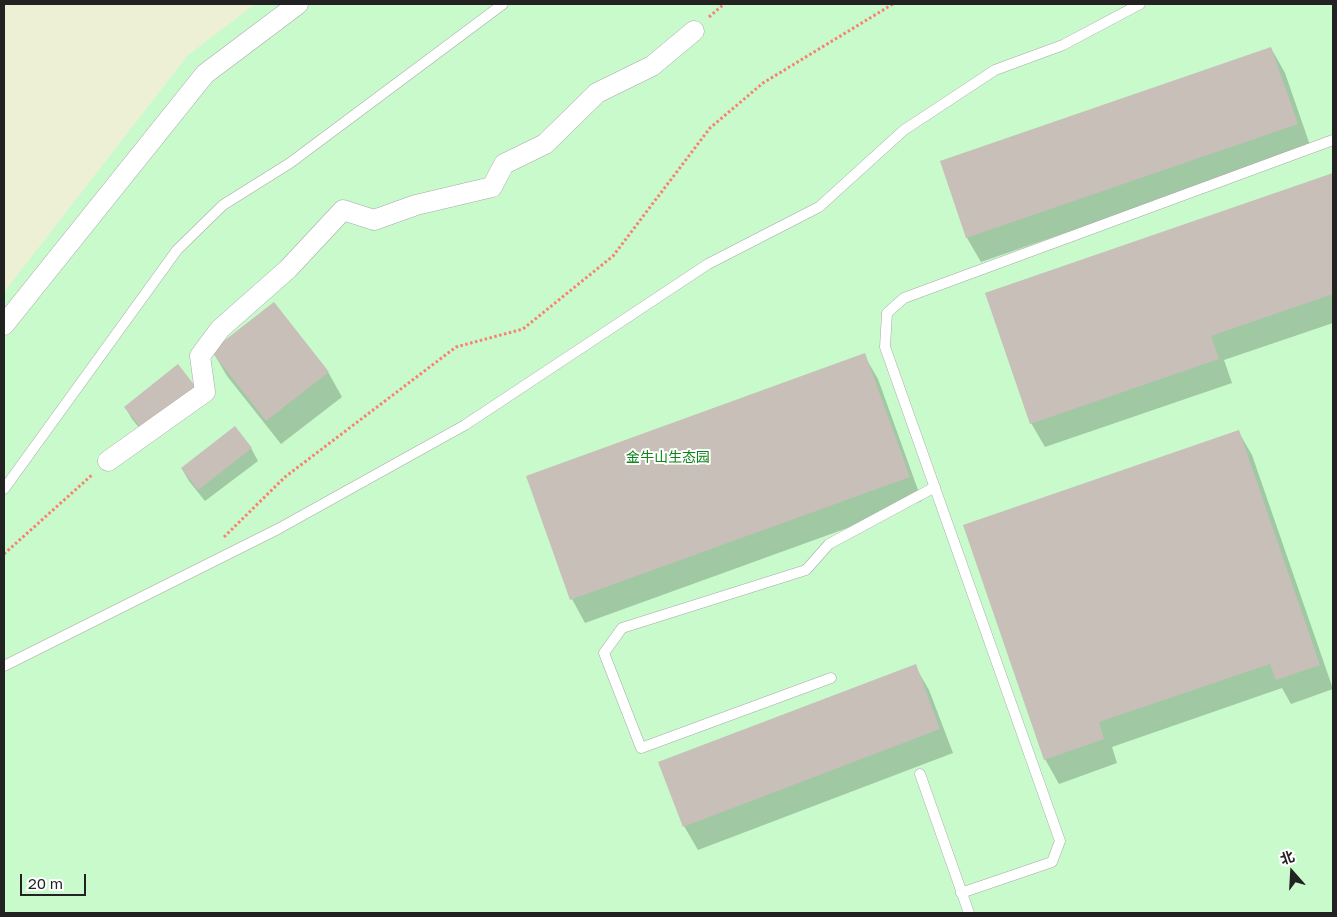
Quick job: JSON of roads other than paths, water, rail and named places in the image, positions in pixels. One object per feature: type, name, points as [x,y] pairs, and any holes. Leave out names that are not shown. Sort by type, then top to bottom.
[{"type":"street","points":[[4,325],[205,74],[298,4]]},
{"type":"street","points":[[108,461],[205,392],[200,356],[220,329],[288,269],[343,210],[374,220],[416,205],[492,187],[504,164],[544,144],[597,92],[652,66],[694,31]]},
{"type":"lane","points":[[4,488],[177,250],[223,205],[290,164],[503,4]]},
{"type":"lane","points":[[4,666],[278,529],[465,425],[708,264],[819,207],[904,130],[995,70],[1064,46],[1140,4]]},
{"type":"lane","points":[[961,893],[1052,862],[1060,841],[885,347],[887,313],[904,298],[1333,140]]},
{"type":"lane","points":[[831,678],[642,748],[604,653],[622,628],[806,570],[829,544],[934,487]]},
{"type":"lane","points":[[920,774],[969,913]]},
{"type":"park label","name":"金牛山生态园","points":[[668,458]]}]
